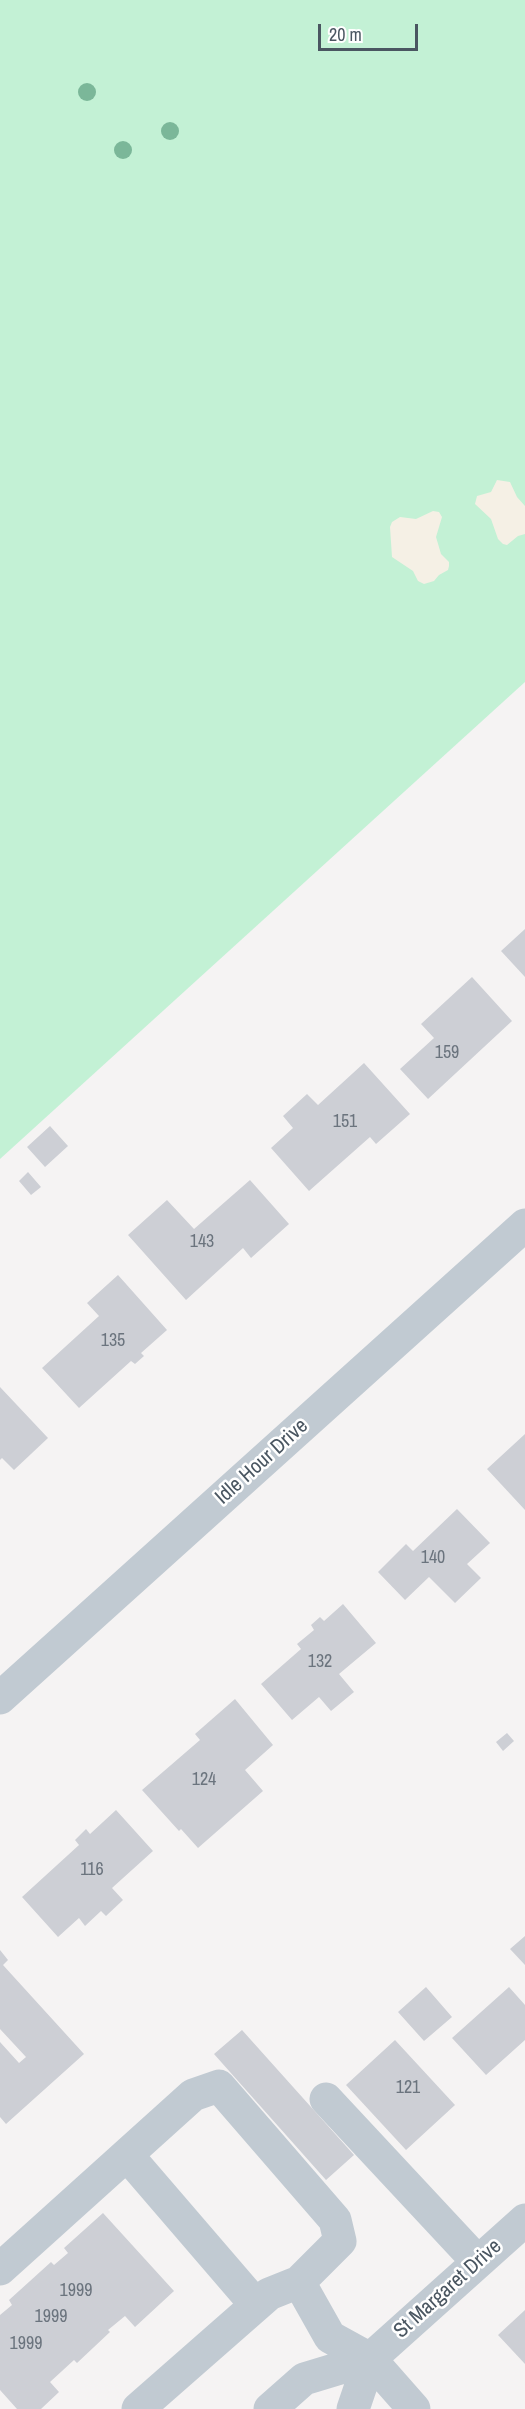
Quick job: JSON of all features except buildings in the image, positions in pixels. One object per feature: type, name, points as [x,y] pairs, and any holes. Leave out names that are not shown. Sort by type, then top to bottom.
[{"type":"street","name":"Idle Hour Drive","points":[[0,1698],[525,1225]]},
{"type":"street","points":[[0,2269],[193,2096],[219,2086],[335,2220],[340,2241],[299,2282],[269,2294],[138,2409]]},
{"type":"street","points":[[326,2099],[478,2262]]},
{"type":"street","points":[[127,2155],[256,2306]]},
{"type":"street","name":"St Margaret Drive","points":[[270,2409],[304,2379],[370,2358],[525,2220]]},
{"type":"street","points":[[299,2282],[330,2337],[370,2358],[414,2409]]},
{"type":"street","name":"St Margaret Drive","points":[[353,2409],[370,2358]]},
{"type":"green space","points":[[0,0],[525,0],[525,682],[0,1159]]},
{"type":"sand","points":[[497,480],[510,482],[517,497],[525,506],[525,534],[518,536],[507,545],[498,539],[491,519],[475,504],[477,496],[491,492]]},
{"type":"sand","points":[[433,511],[439,512],[442,517],[436,537],[441,554],[449,562],[449,566],[448,570],[434,581],[424,584],[418,581],[413,571],[392,557],[390,527],[392,522],[400,517],[416,519]]}]
